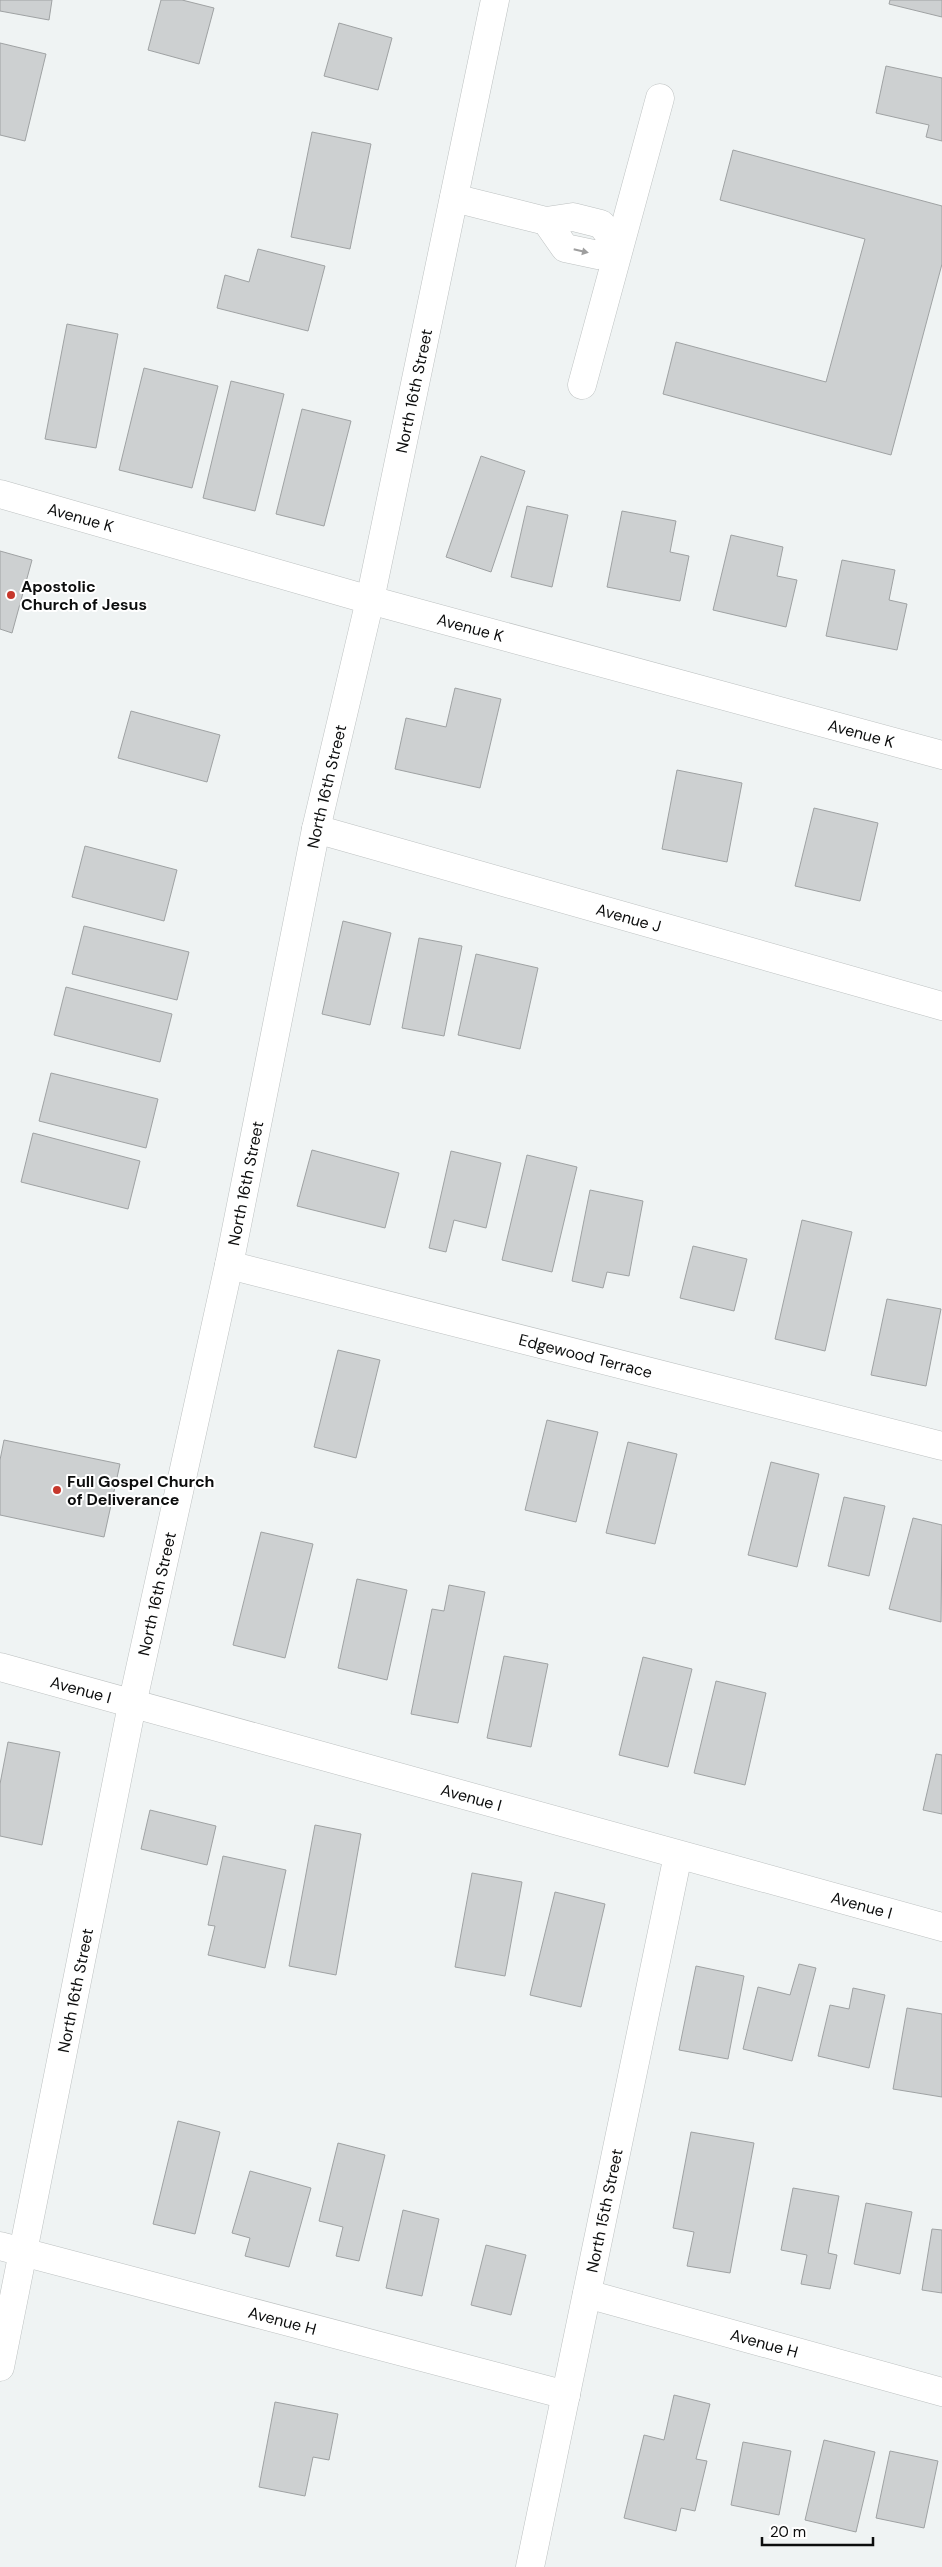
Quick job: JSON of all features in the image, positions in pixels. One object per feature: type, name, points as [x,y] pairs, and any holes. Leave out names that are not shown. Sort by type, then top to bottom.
[{"type":"street","name":"North 16th Street","points":[[0,2367],[12,2250],[229,1265],[316,829],[370,600],[495,0]]},
{"type":"street","points":[[582,385],[660,98]]},
{"type":"street","points":[[454,198],[546,222],[564,248],[598,255],[619,247]]},
{"type":"street","name":"Avenue K","points":[[0,494],[370,600],[942,755]]},
{"type":"street","name":"Avenue J","points":[[316,829],[942,1006]]},
{"type":"street","name":"Edgewood Terrace","points":[[229,1265],[942,1446]]},
{"type":"street","name":"Avenue I","points":[[0,1667],[132,1705],[942,1927]]},
{"type":"street","name":"North 15th Street","points":[[530,2567],[678,1855]]},
{"type":"street","name":"Avenue H","points":[[12,2250],[566,2395]]},
{"type":"street","name":"Avenue H","points":[[587,2294],[942,2392]]},
{"type":"building","points":[[0,0],[52,0],[49,20],[0,11]]},
{"type":"building","points":[[161,0],[182,0],[214,8],[199,64],[148,50]]},
{"type":"building","points":[[890,0],[942,0],[942,17],[889,4]]},
{"type":"building","points":[[339,23],[392,38],[378,90],[324,76]]},
{"type":"building","points":[[0,43],[46,54],[25,141],[0,135]]},
{"type":"building","points":[[886,66],[942,78],[942,141],[926,137],[929,125],[876,113]]},
{"type":"building","points":[[312,132],[371,144],[350,249],[291,237]]},
{"type":"building","points":[[733,150],[942,206],[942,264],[891,455],[663,394],[676,342],[826,382],[865,239],[720,200]]},
{"type":"building","points":[[258,249],[325,266],[308,331],[217,308],[225,275],[249,282]]},
{"type":"building","points":[[67,324],[118,334],[96,448],[45,439]]},
{"type":"building","points":[[144,368],[218,386],[192,488],[119,470]]},
{"type":"building","points":[[231,381],[284,394],[255,511],[203,498]]},
{"type":"building","points":[[302,409],[351,421],[324,526],[276,514]]},
{"type":"building","points":[[481,456],[525,471],[491,572],[446,557]]},
{"type":"building","points":[[527,506],[568,515],[552,587],[511,577]]},
{"type":"building","points":[[622,511],[676,521],[670,552],[689,556],[680,601],[607,587]]},
{"type":"building","points":[[731,535],[783,547],[777,576],[797,580],[786,627],[713,610]]},
{"type":"building","name":"Apostolic Church of Jesus","points":[[0,551],[32,560],[12,633],[0,629]]},
{"type":"building","points":[[842,560],[895,570],[889,600],[907,604],[897,650],[826,636]]},
{"type":"building","points":[[455,688],[501,699],[480,788],[395,769],[406,718],[446,727]]},
{"type":"building","points":[[131,711],[220,735],[207,782],[118,758]]},
{"type":"building","points":[[677,770],[742,783],[727,862],[662,849]]},
{"type":"building","points":[[814,808],[878,823],[860,901],[795,886]]},
{"type":"building","points":[[85,846],[177,870],[164,921],[72,897]]},
{"type":"building","points":[[343,921],[391,933],[370,1025],[322,1014]]},
{"type":"building","points":[[84,926],[189,952],[177,1000],[72,974]]},
{"type":"building","points":[[419,938],[462,946],[444,1036],[402,1028]]},
{"type":"building","points":[[476,954],[538,968],[520,1049],[458,1035]]},
{"type":"building","points":[[66,987],[172,1014],[160,1062],[54,1035]]},
{"type":"building","points":[[51,1073],[158,1099],[146,1148],[39,1121]]},
{"type":"building","points":[[33,1133],[140,1161],[128,1209],[21,1182]]},
{"type":"building","points":[[312,1150],[399,1173],[385,1228],[297,1206]]},
{"type":"building","points":[[451,1151],[501,1163],[486,1228],[454,1220],[446,1252],[429,1248]]},
{"type":"building","points":[[527,1155],[577,1167],[552,1272],[502,1260]]},
{"type":"building","points":[[590,1190],[643,1201],[629,1276],[607,1272],[603,1288],[572,1281]]},
{"type":"building","points":[[802,1220],[852,1232],[825,1351],[775,1339]]},
{"type":"building","points":[[693,1246],[747,1259],[734,1311],[680,1298]]},
{"type":"building","points":[[887,1299],[941,1309],[926,1386],[871,1375]]},
{"type":"building","points":[[338,1350],[380,1360],[356,1458],[314,1447]]},
{"type":"building","points":[[547,1420],[598,1432],[576,1522],[525,1510]]},
{"type":"building","name":"Full Gospel Church of Deliverance","points":[[4,1440],[120,1464],[104,1537],[0,1515],[0,1460]]},
{"type":"building","points":[[628,1442],[677,1454],[655,1544],[606,1533]]},
{"type":"building","points":[[771,1462],[819,1474],[797,1567],[748,1555]]},
{"type":"building","points":[[844,1497],[885,1506],[869,1576],[828,1566]]},
{"type":"building","points":[[913,1518],[942,1525],[941,1622],[889,1609]]},
{"type":"building","points":[[261,1532],[313,1544],[285,1658],[233,1645]]},
{"type":"building","points":[[357,1579],[407,1590],[387,1680],[338,1668]]},
{"type":"building","points":[[449,1585],[485,1592],[458,1723],[411,1714],[432,1609],[444,1611]]},
{"type":"building","points":[[504,1656],[548,1664],[531,1747],[487,1738]]},
{"type":"building","points":[[643,1657],[692,1669],[668,1767],[619,1755]]},
{"type":"building","points":[[716,1681],[766,1693],[745,1785],[694,1773]]},
{"type":"building","points":[[8,1742],[60,1752],[42,1845],[0,1836],[0,1784]]},
{"type":"building","points":[[936,1754],[942,1755],[942,1814],[923,1810]]},
{"type":"building","points":[[150,1810],[216,1826],[207,1865],[141,1849]]},
{"type":"building","points":[[315,1825],[361,1834],[336,1975],[289,1966]]},
{"type":"building","points":[[223,1856],[286,1870],[265,1968],[208,1955],[215,1926],[208,1925]]},
{"type":"building","points":[[472,1873],[522,1882],[505,1976],[455,1967]]},
{"type":"building","points":[[555,1892],[605,1904],[581,2007],[530,1995]]},
{"type":"building","points":[[799,1964],[816,1968],[792,2061],[743,2049],[758,1987],[790,1995]]},
{"type":"building","points":[[696,1966],[744,1976],[728,2059],[679,2050]]},
{"type":"building","points":[[853,1988],[885,1995],[869,2068],[818,2056],[830,2005],[849,2009]]},
{"type":"building","points":[[907,2008],[942,2014],[942,2097],[893,2089]]},
{"type":"building","points":[[178,2121],[220,2132],[195,2234],[153,2224]]},
{"type":"building","points":[[691,2132],[754,2143],[730,2273],[687,2266],[694,2232],[673,2228]]},
{"type":"building","points":[[338,2143],[385,2155],[359,2261],[336,2256],[343,2227],[319,2221]]},
{"type":"building","points":[[250,2171],[311,2188],[289,2267],[245,2256],[250,2238],[232,2233]]},
{"type":"building","points":[[793,2188],[839,2196],[828,2253],[837,2255],[830,2289],[801,2284],[807,2255],[781,2250]]},
{"type":"building","points":[[866,2203],[912,2212],[900,2274],[854,2264]]},
{"type":"building","points":[[403,2210],[439,2219],[422,2296],[386,2288]]},
{"type":"building","points":[[932,2229],[942,2230],[942,2293],[922,2290]]},
{"type":"building","points":[[486,2245],[526,2255],[511,2315],[471,2305]]},
{"type":"building","points":[[674,2395],[710,2404],[696,2459],[707,2461],[695,2511],[681,2508],[676,2531],[624,2518],[644,2435],[664,2440]]},
{"type":"building","points":[[275,2402],[338,2414],[329,2460],[313,2457],[305,2496],[259,2487]]},
{"type":"building","points":[[824,2440],[875,2452],[856,2532],[805,2520]]},
{"type":"building","points":[[743,2442],[791,2451],[779,2515],[731,2505]]},
{"type":"building","points":[[890,2451],[938,2461],[924,2528],[876,2518]]},
{"type":"place","name":"Apostolic Church of Jesus","points":[[11,595]]},
{"type":"place","name":"Full Gospel Church of Deliverance","points":[[57,1490]]}]
